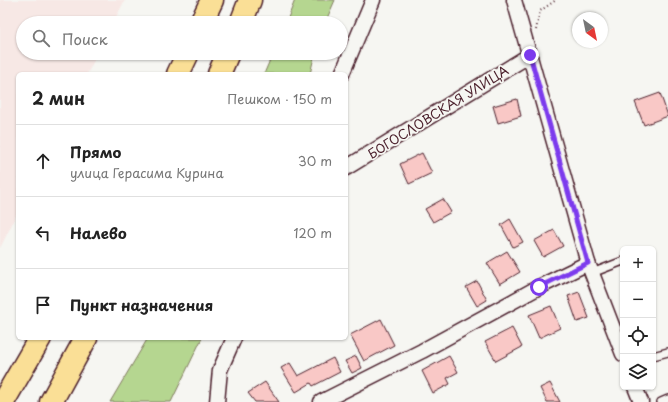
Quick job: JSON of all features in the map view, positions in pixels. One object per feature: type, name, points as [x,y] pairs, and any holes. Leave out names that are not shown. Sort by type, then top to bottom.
[{"type":"highway","points":[[205,16],[212,0]]},
{"type":"highway","points":[[243,16],[250,0]]},
{"type":"highway","points":[[179,72],[185,60]]},
{"type":"highway","points":[[220,72],[225,60]]},
{"type":"highway","points":[[3,402],[39,340]]},
{"type":"highway","points":[[51,402],[85,340]]},
{"type":"street","points":[[348,60],[373,0]]},
{"type":"street","points":[[514,0],[590,268],[620,346]]},
{"type":"street","name":"БОГОСЛОВСКАЯ УЛИЦА","points":[[348,167],[530,55]]},
{"type":"street","points":[[343,72],[348,60]]},
{"type":"street","points":[[321,402],[422,351],[539,287],[590,268]]},
{"type":"street","points":[[217,402],[220,370],[233,340]]},
{"type":"street","points":[[637,390],[641,402]]},
{"type":"lane","points":[[590,268],[620,262]]},
{"type":"lane","points":[[656,355],[668,352]]},
{"type":"lane","points":[[661,402],[668,399]]},
{"type":"path","points":[[530,55],[540,11],[556,0]]},
{"type":"shaded area","points":[[0,0],[125,0],[117,16],[16,16],[16,60],[94,60],[88,72],[16,72],[16,216],[0,248]]},
{"type":"green space","points":[[295,0],[335,0],[328,16],[289,16]]},
{"type":"green space","points":[[270,60],[313,60],[310,72],[265,72]]},
{"type":"green space","points":[[147,340],[201,340],[171,402],[110,402]]},
{"type":"building","points":[[660,93],[668,116],[644,125],[635,102]]},
{"type":"building","points":[[517,99],[521,116],[498,123],[493,106]]},
{"type":"building","points":[[422,153],[432,173],[409,184],[400,164]]},
{"type":"building","points":[[443,199],[451,212],[433,222],[425,209]]},
{"type":"building","points":[[510,219],[523,242],[513,247],[501,225]]},
{"type":"building","points":[[554,230],[563,246],[543,257],[534,241]]},
{"type":"building","points":[[507,251],[520,272],[500,284],[487,263]]},
{"type":"building","points":[[477,281],[487,300],[477,306],[466,287]]},
{"type":"building","points":[[579,292],[589,318],[577,322],[568,296]]},
{"type":"building","points":[[551,306],[560,328],[539,338],[529,315]]},
{"type":"building","points":[[381,319],[394,345],[364,361],[350,335]]},
{"type":"building","points":[[512,328],[522,347],[496,361],[485,342]]},
{"type":"building","points":[[356,356],[362,368],[352,373],[345,361]]},
{"type":"building","points":[[449,356],[458,372],[447,378],[450,384],[433,393],[422,371]]},
{"type":"building","points":[[333,358],[340,372],[313,386],[311,383],[296,392],[281,368],[290,363],[298,376]]},
{"type":"building","points":[[265,382],[279,402],[255,402],[248,393]]},
{"type":"building","points":[[550,383],[560,402],[547,402],[540,388]]},
{"type":"route","points":[[530,55],[588,263],[539,287]]}]
